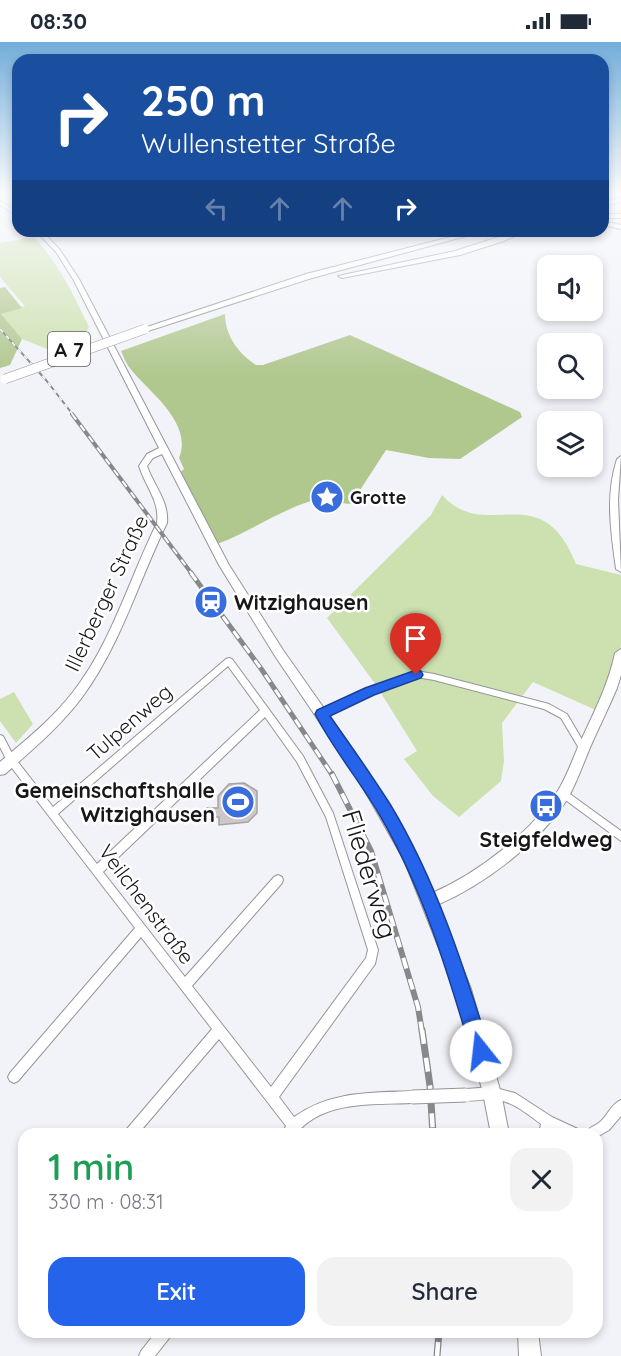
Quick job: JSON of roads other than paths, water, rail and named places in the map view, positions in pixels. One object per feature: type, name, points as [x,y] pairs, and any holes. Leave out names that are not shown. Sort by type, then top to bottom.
[{"type":"highway","name":"A 7","points":[[2,378],[252,288],[378,253]]},
{"type":"highway","name":"A 7","points":[[142,327],[309,276],[396,253]]},
{"type":"highway","points":[[185,315],[284,288],[451,253]]},
{"type":"main road","points":[[60,253],[76,279],[224,566],[279,653],[385,809],[429,901],[463,989],[492,1093],[499,1128]]},
{"type":"main road","name":"Illerberger Straße","points":[[0,770],[38,738],[68,706],[89,680],[101,658],[162,523],[164,513],[162,504],[143,466],[150,456],[163,450]]},
{"type":"main road","points":[[621,459],[615,480],[614,515],[621,570]]},
{"type":"main road","points":[[429,901],[447,895],[509,850],[544,818],[563,793],[611,687],[621,654]]},
{"type":"main road","points":[[528,1338],[530,1356]]},
{"type":"street","name":"Fliederweg","points":[[229,661],[300,759],[330,816],[373,950],[370,960],[359,976],[271,1098]]},
{"type":"street","name":"Tulpenweg","points":[[53,812],[229,661]]},
{"type":"street","points":[[321,714],[400,679],[424,675],[546,706],[564,716],[583,748]]},
{"type":"street","points":[[97,871],[264,712]]},
{"type":"street","name":"Veilchenstraße","points":[[0,738],[11,760],[271,1098],[289,1128]]},
{"type":"street","points":[[563,793],[621,837]]},
{"type":"street","name":"Veilchenstraße","points":[[185,986],[278,880]]},
{"type":"street","points":[[14,1077],[140,930]]},
{"type":"street","points":[[135,1128],[219,1030]]},
{"type":"street","points":[[291,1128],[304,1115],[338,1102],[492,1093],[511,1097],[546,1128]]},
{"type":"street","points":[[602,1128],[621,1106]]},
{"type":"street","points":[[146,1356],[160,1338]]},
{"type":"railway","points":[[0,329],[46,380],[74,416]]},
{"type":"railway","points":[[72,414],[192,574]]},
{"type":"railway","points":[[191,573],[262,670],[333,776]]},
{"type":"railway","points":[[332,774],[371,851],[418,1007],[422,1032]]},
{"type":"railway","points":[[422,1030],[430,1086],[433,1128]]},
{"type":"railway","points":[[437,1356],[438,1338]]},
{"type":"place","name":"Grotte","points":[[327,497]]},
{"type":"place","name":"Witzighausen","points":[[211,602]]},
{"type":"place","name":"Gemeinschaftshalle Witzighausen","points":[[238,802]]},
{"type":"place","name":"Steigfeldweg","points":[[546,806]]}]
